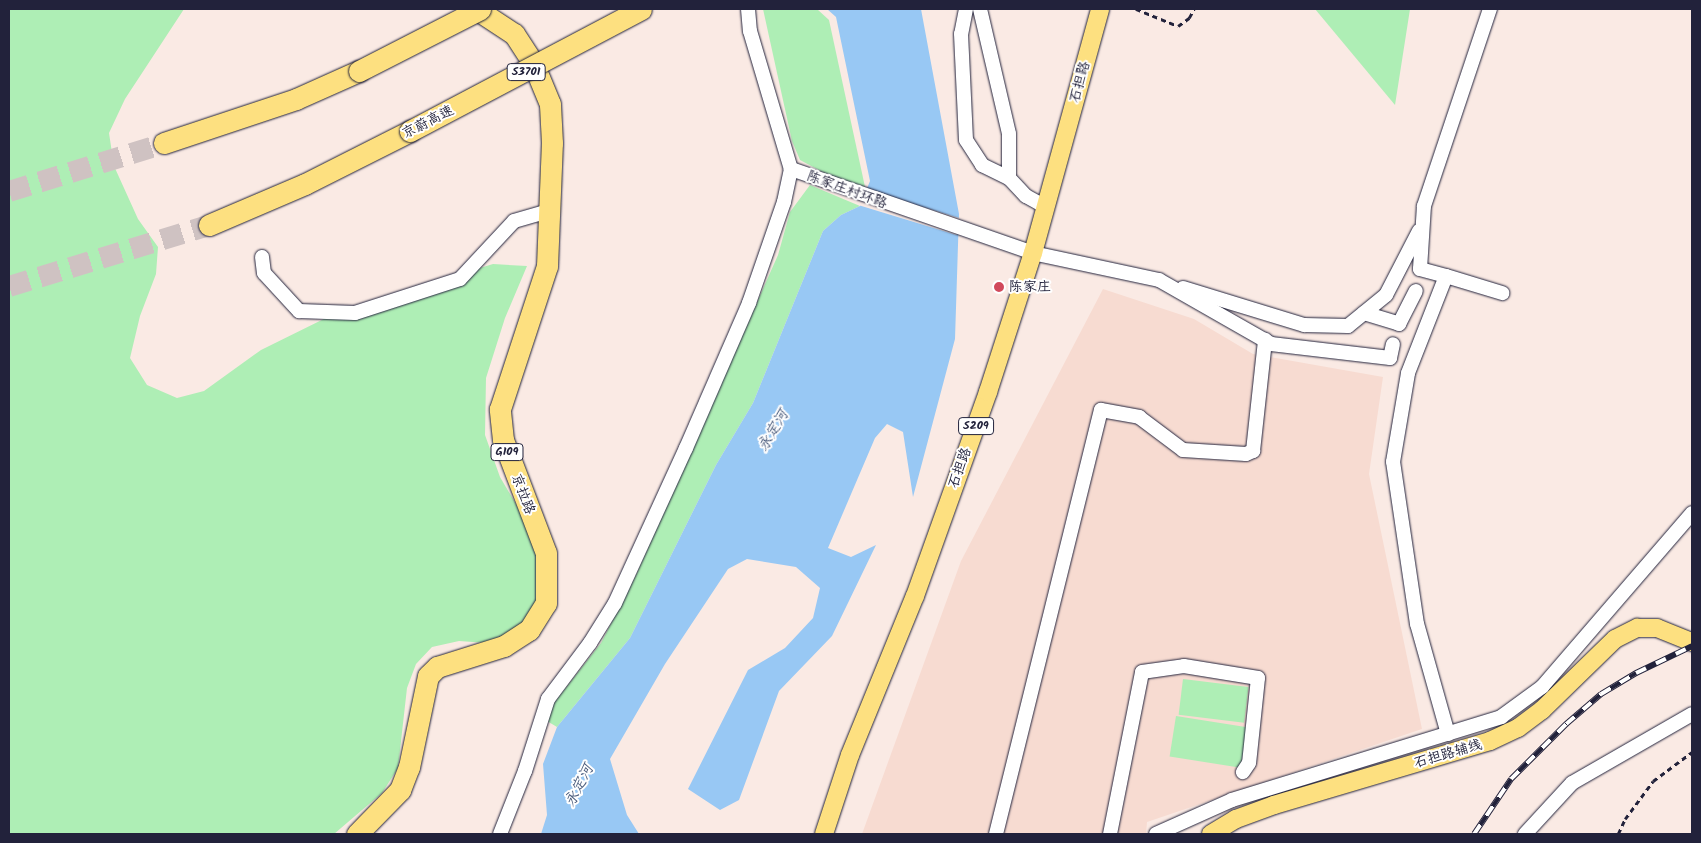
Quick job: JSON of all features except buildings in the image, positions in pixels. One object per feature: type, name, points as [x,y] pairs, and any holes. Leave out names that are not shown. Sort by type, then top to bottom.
[{"type":"highway","points":[[164,143],[286,103],[360,71],[478,9]]},
{"type":"highway","name":"京拉路","points":[[357,834],[400,790],[409,767],[428,676],[437,667],[504,646],[529,630],[546,603],[546,553],[503,440],[500,409],[547,266],[552,143],[550,104],[534,63],[514,34],[478,9]]},
{"type":"highway","name":"京蔚高速","points":[[209,225],[305,184],[410,132],[640,9]]},
{"type":"main road","name":"石担路","points":[[824,834],[850,756],[915,596],[988,392],[1033,253],[1100,9]]},
{"type":"main road","name":"石担路辅线","points":[[1211,834],[1236,819],[1274,805],[1490,741],[1518,728],[1542,710],[1615,639],[1637,628],[1657,628],[1692,642]]},
{"type":"street","name":"陈家庄村环路","points":[[748,9],[750,31],[791,169],[846,190],[1033,253],[1159,280]]},
{"type":"street","points":[[966,9],[961,34],[966,140],[982,165],[1009,178],[1026,196],[1046,207]]},
{"type":"street","points":[[980,9],[1002,93],[1009,134],[1009,178]]},
{"type":"street","points":[[1490,9],[1424,206],[1421,226],[1420,269],[1502,293]]},
{"type":"street","points":[[500,834],[525,771],[548,699],[590,643],[615,603],[686,448],[749,303],[784,202],[791,169]]},
{"type":"street","points":[[262,257],[264,273],[299,311],[355,313],[460,279],[514,220],[549,211]]},
{"type":"street","points":[[1159,280],[1304,325],[1348,326],[1386,294],[1421,226]]},
{"type":"street","points":[[1446,276],[1408,373],[1393,462],[1417,624],[1448,734]]},
{"type":"street","points":[[1159,280],[1271,344],[1390,358],[1393,344]]},
{"type":"street","points":[[1364,313],[1399,324],[1416,291]]},
{"type":"street","points":[[996,834],[1101,410],[1139,416],[1184,450],[1246,454],[1253,451],[1265,340]]},
{"type":"street","points":[[1156,834],[1232,800],[1501,717],[1542,688],[1692,512]]},
{"type":"street","points":[[1110,834],[1142,672],[1184,666],[1258,678],[1249,763],[1243,772]]},
{"type":"street","points":[[1526,834],[1572,783],[1692,714]]},
{"type":"path","points":[[1136,9],[1178,26],[1189,18],[1194,9]]},
{"type":"path","points":[[1618,834],[1625,818],[1653,781],[1692,752]]},
{"type":"shaded area","points":[[1103,289],[1194,319],[1253,354],[1383,377],[1369,474],[1422,729],[1147,822],[1146,834],[862,834],[961,561]]},
{"type":"green space","points":[[9,9],[184,9],[125,99],[109,133],[114,166],[138,219],[158,247],[156,274],[140,316],[130,358],[147,385],[177,398],[204,391],[261,350],[342,310],[493,264],[527,266],[505,318],[486,378],[485,435],[500,477],[526,521],[538,562],[538,604],[516,633],[487,643],[459,641],[432,647],[416,664],[407,688],[398,768],[382,793],[334,834],[9,834]]},
{"type":"green space","points":[[763,9],[817,9],[829,20],[865,187],[832,177],[800,160],[792,141]]},
{"type":"green space","points":[[1315,9],[1410,9],[1395,105]]},
{"type":"green space","points":[[810,185],[860,206],[841,215],[823,231],[753,403],[716,465],[630,638],[557,727],[542,718],[601,643],[636,575],[778,255],[790,212]]},
{"type":"green space","points":[[1183,679],[1249,687],[1244,723],[1179,715]]},
{"type":"green space","points":[[1176,716],[1247,727],[1241,768],[1170,756]]},
{"type":"water","name":"永定河","points":[[827,9],[921,9],[959,214],[955,339],[913,497],[903,432],[887,424],[875,438],[828,548],[851,557],[876,545],[832,636],[779,691],[739,800],[720,810],[688,789],[748,670],[785,648],[813,618],[820,588],[796,567],[747,559],[728,569],[665,664],[610,759],[627,815],[639,834],[541,834],[547,815],[543,764],[557,727],[630,638],[716,465],[753,403],[823,231],[841,215],[860,206],[870,181],[836,17]]},
{"type":"pier","points":[[864,189],[962,219],[957,235],[859,205]]},
{"type":"tunnel","points":[[9,191],[164,143]]},
{"type":"tunnel","points":[[9,286],[209,225]]},
{"type":"railway","points":[[1474,834],[1511,779],[1566,724],[1601,694],[1636,673],[1692,646]]},
{"type":"place","name":"陈家庄","points":[[999,287]]}]
